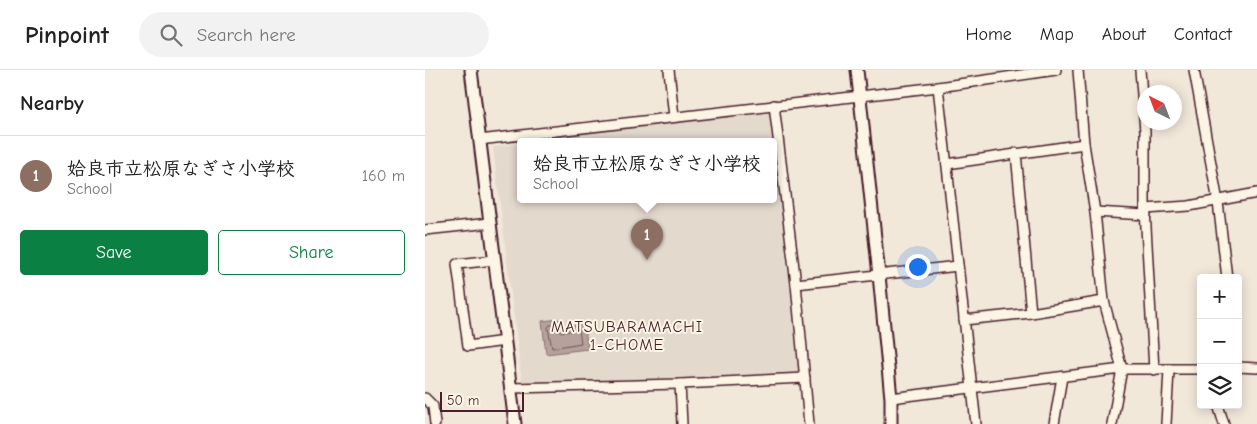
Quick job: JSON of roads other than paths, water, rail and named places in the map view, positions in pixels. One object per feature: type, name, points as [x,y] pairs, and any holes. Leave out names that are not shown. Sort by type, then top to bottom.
[{"type":"street","points":[[471,70],[515,424]]},
{"type":"street","points":[[669,70],[674,117]]},
{"type":"street","points":[[857,70],[891,398],[891,424]]},
{"type":"street","points":[[479,140],[938,87],[1056,70]]},
{"type":"street","points":[[1078,70],[1084,144],[1095,212],[1104,301],[1122,369],[1112,424]]},
{"type":"street","points":[[1139,70],[1145,131],[1146,212],[1154,370]]},
{"type":"street","points":[[1193,70],[1218,202],[1227,274]]},
{"type":"street","points":[[938,87],[976,424]]},
{"type":"street","points":[[774,105],[796,284],[809,424]]},
{"type":"street","points":[[947,164],[1084,144]]},
{"type":"street","points":[[1016,153],[1031,313]]},
{"type":"street","points":[[1095,212],[1146,212],[1218,202],[1257,193]]},
{"type":"street","points":[[425,230],[490,223]]},
{"type":"street","points":[[495,260],[457,264],[467,346],[505,342]]},
{"type":"street","points":[[796,284],[958,266]]},
{"type":"street","points":[[964,320],[1031,313],[1104,301]]},
{"type":"street","points":[[1242,367],[1257,368]]},
{"type":"street","points":[[891,398],[1122,369],[1197,369]]},
{"type":"street","points":[[1166,424],[1169,370]]},
{"type":"street","points":[[1055,424],[1062,377]]},
{"type":"street","points":[[511,388],[680,384],[805,378]]},
{"type":"street","points":[[680,384],[681,424]]},
{"type":"street","points":[[425,398],[433,406],[435,424]]},
{"type":"street","points":[[1219,409],[1224,424]]},
{"type":"water","points":[[559,319],[561,327],[584,324],[588,349],[546,354],[542,321]]},
{"type":"place","name":"姶良市立松原なぎさ小学校","points":[[647,260]]},
{"type":"district","name":"MATSUBARAMACHI 1-CHOME","points":[[627,335]]}]
